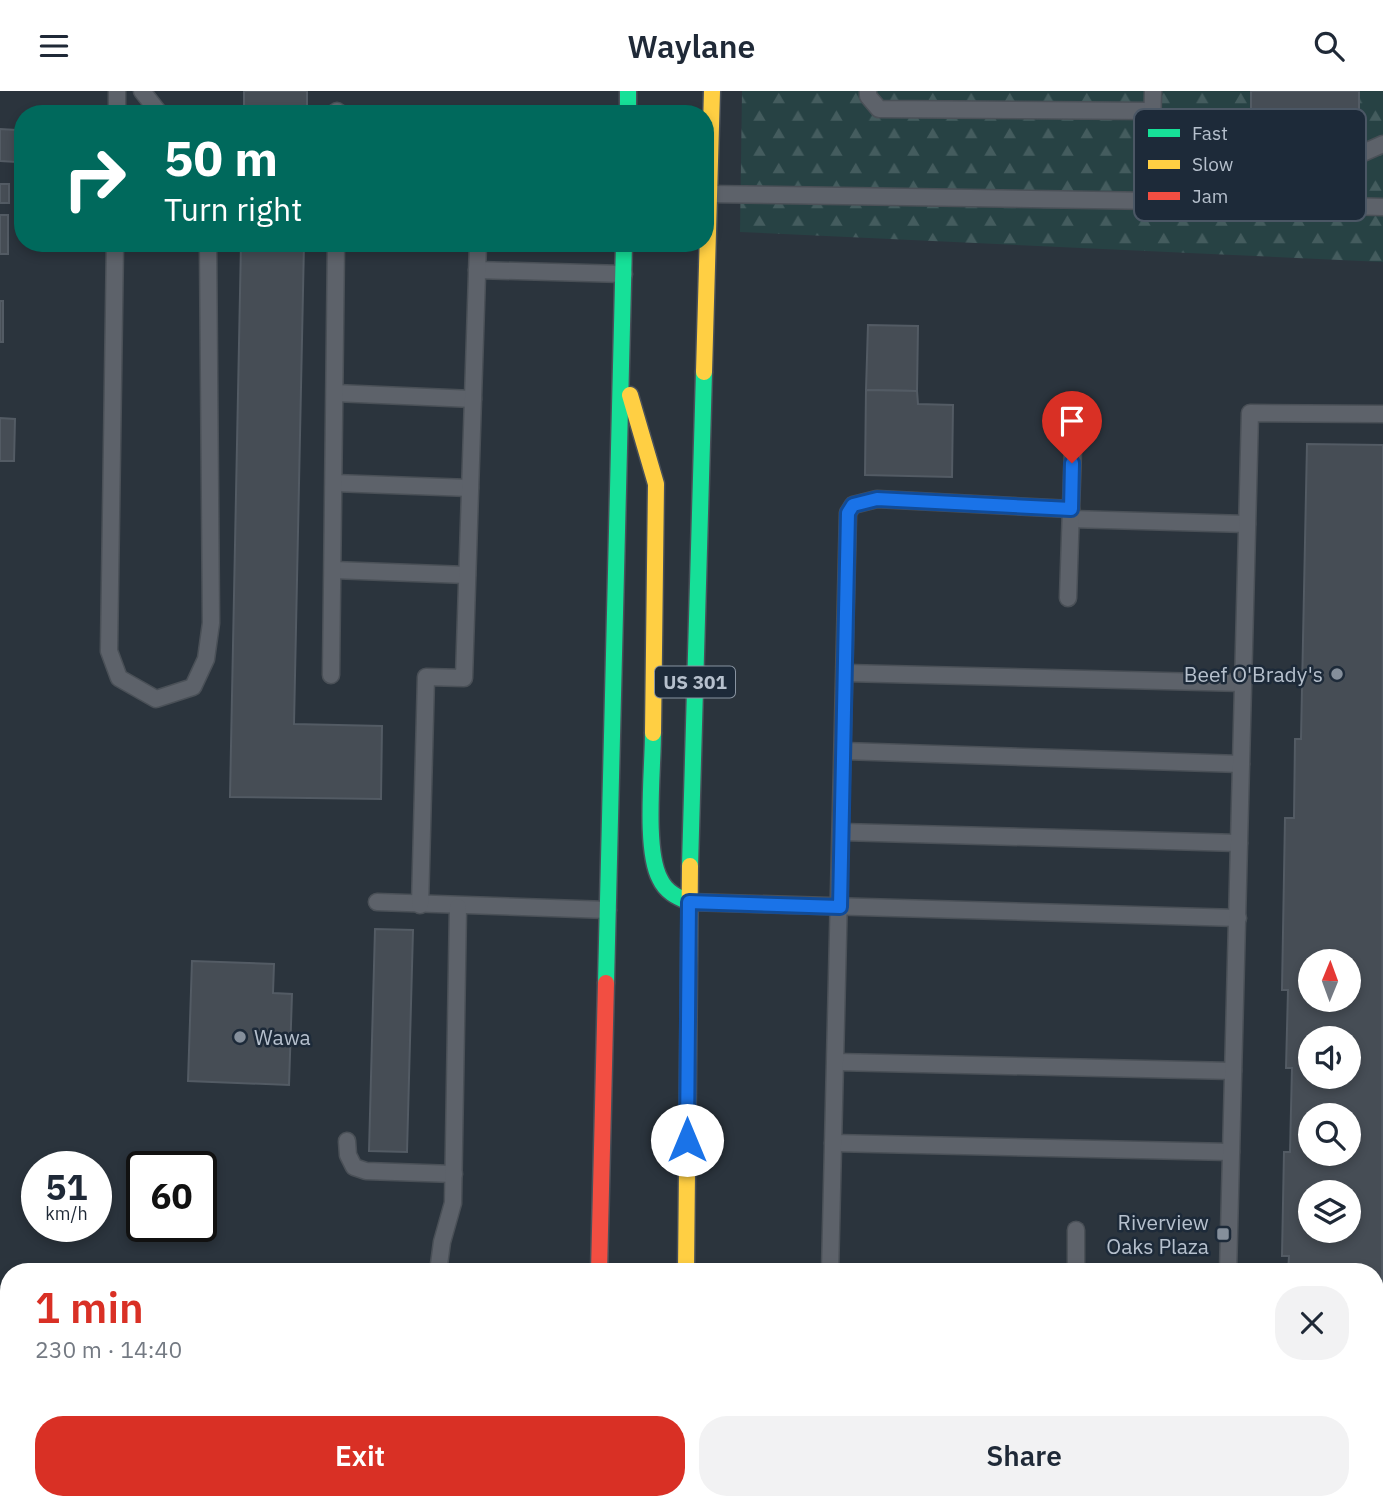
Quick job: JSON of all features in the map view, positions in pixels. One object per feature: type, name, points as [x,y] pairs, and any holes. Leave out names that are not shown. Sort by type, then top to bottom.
[{"type":"main road","points":[[599,1263],[624,252]]},
{"type":"main road","name":"US 301","points":[[686,1263],[689,902],[707,252]]},
{"type":"main road","points":[[621,374],[639,417],[656,484],[652,857],[664,889],[673,897],[689,902]]},
{"type":"lane","points":[[142,91],[153,105]]},
{"type":"lane","points":[[868,91],[879,109],[1134,111]]},
{"type":"lane","points":[[1153,91],[1153,109]]},
{"type":"lane","points":[[1366,151],[1383,143]]},
{"type":"lane","points":[[714,194],[1134,201]]},
{"type":"lane","points":[[115,252],[108,651],[119,678],[156,699],[193,687],[206,659],[211,623],[208,252]]},
{"type":"lane","points":[[331,675],[336,252]]},
{"type":"lane","points":[[420,905],[426,677],[464,678],[478,252]]},
{"type":"lane","points":[[477,270],[624,274]]},
{"type":"lane","points":[[335,393],[473,399]]},
{"type":"lane","points":[[1228,1263],[1250,413],[1383,414]]},
{"type":"lane","points":[[1068,598],[1074,418]]},
{"type":"lane","points":[[334,483],[470,488]]},
{"type":"lane","points":[[830,1263],[848,513],[853,505],[877,499],[1247,524]]},
{"type":"lane","points":[[333,570],[467,575]]},
{"type":"lane","points":[[846,673],[1243,683]]},
{"type":"lane","points":[[844,751],[1241,764]]},
{"type":"lane","points":[[842,832],[1239,843]]},
{"type":"lane","points":[[377,902],[608,911]]},
{"type":"lane","points":[[689,902],[1238,918]]},
{"type":"lane","points":[[439,1263],[453,1203],[458,907]]},
{"type":"lane","points":[[835,1062],[1233,1071]]},
{"type":"lane","points":[[347,1141],[348,1155],[355,1167],[366,1171],[454,1174]]},
{"type":"lane","points":[[833,1143],[1231,1151]]},
{"type":"lane","points":[[1076,1230],[1076,1263]]},
{"type":"green space","points":[[742,91],[1383,91],[1383,262],[740,232]]},
{"type":"building","points":[[244,91],[307,91],[307,105],[244,105]]},
{"type":"building","points":[[1251,91],[1359,91],[1359,109],[1251,109]]},
{"type":"building","points":[[0,129],[14,130],[14,162],[0,161]]},
{"type":"building","points":[[0,184],[9,184],[9,203],[0,203]]},
{"type":"building","points":[[0,215],[8,215],[8,254],[0,254]]},
{"type":"building","points":[[241,252],[304,252],[294,724],[382,726],[381,799],[230,797]]},
{"type":"building","points":[[0,301],[3,301],[3,342],[0,342]]},
{"type":"building","points":[[868,325],[918,326],[917,391],[866,390]]},
{"type":"building","points":[[866,390],[917,391],[918,404],[953,405],[952,477],[865,475]]},
{"type":"building","points":[[0,418],[15,419],[14,461],[0,461]]},
{"type":"building","points":[[1307,444],[1383,445],[1382,1263],[1289,1263],[1289,1256],[1282,1256],[1284,1152],[1290,1152],[1292,1068],[1286,1068],[1288,990],[1282,990],[1285,818],[1294,818],[1295,739],[1301,739]]},
{"type":"building","name":"Wawa","points":[[375,929],[413,930],[407,1152],[369,1151]]},
{"type":"building","name":"Wawa","points":[[192,961],[274,964],[273,993],[292,994],[289,1085],[188,1081]]},
{"type":"traffic: fast","points":[[628,91],[628,105]]},
{"type":"traffic: fast","points":[[606,983],[624,252]]},
{"type":"traffic: fast","points":[[690,866],[704,372]]},
{"type":"traffic: fast","points":[[653,733],[650,809],[655,866],[665,887],[689,902]]},
{"type":"traffic: slow","points":[[712,91],[712,105]]},
{"type":"traffic: slow","points":[[704,372],[707,252]]},
{"type":"traffic: slow","points":[[630,395],[656,484],[653,733]]},
{"type":"traffic: slow","points":[[686,1263],[690,866]]},
{"type":"traffic: jam","points":[[599,1263],[606,983]]},
{"type":"place","name":"Beef O'Brady's","points":[[1337,674]]},
{"type":"place","name":"Wawa","points":[[240,1037]]},
{"type":"place","name":"Riverview Oaks Plaza","points":[[1223,1234]]},
{"type":"route","points":[[687,1140],[689,902],[840,907],[849,587],[848,513],[853,505],[877,499],[1071,509],[1072,463]]}]
